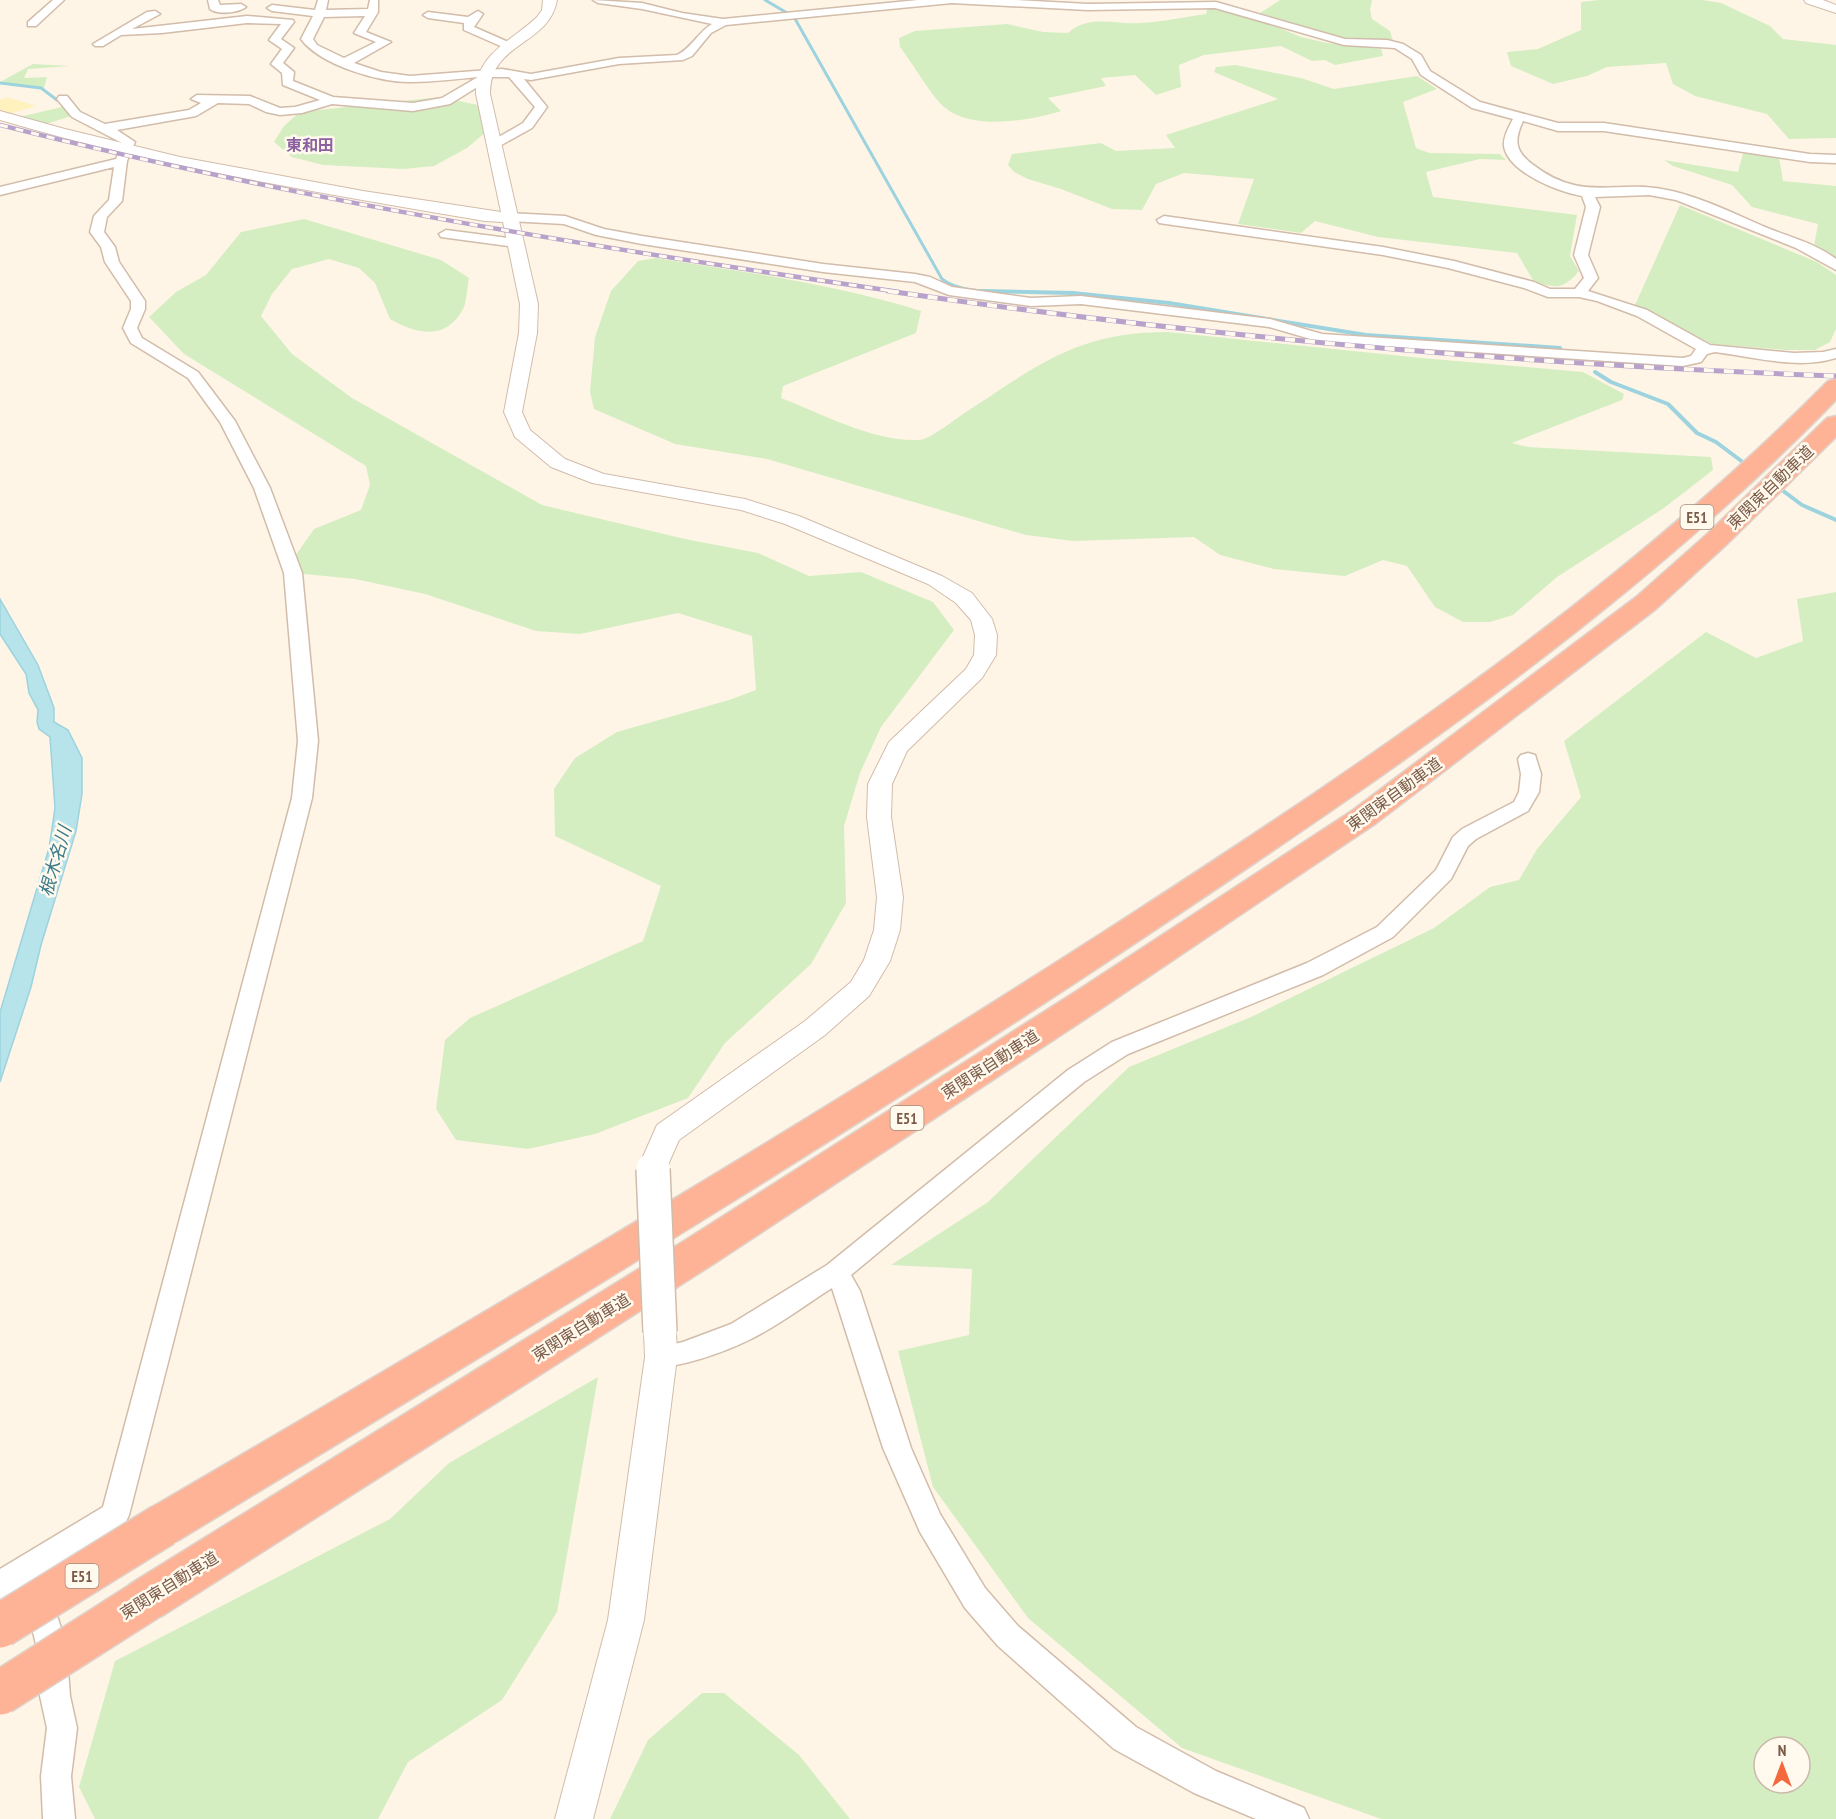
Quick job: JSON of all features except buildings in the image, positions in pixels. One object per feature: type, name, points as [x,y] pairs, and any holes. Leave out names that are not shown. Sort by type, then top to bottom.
[{"type":"highway","name":"東関東自動車道","points":[[0,1626],[163,1525],[699,1204],[1067,974],[1429,730],[1513,668],[1706,510],[1836,386]]},
{"type":"highway","name":"東関東自動車道","points":[[0,1693],[701,1251],[1137,968],[1364,817],[1646,603],[1836,423]]},
{"type":"street","points":[[32,24],[58,0]]},
{"type":"street","points":[[213,0],[215,9],[268,4],[320,14],[373,6]]},
{"type":"street","points":[[323,0],[320,14],[307,39],[313,47],[344,63],[379,75],[410,79],[512,74],[531,77],[619,61],[679,58],[688,54],[707,31],[723,22]]},
{"type":"street","points":[[197,99],[258,102],[270,110],[284,111],[331,100],[423,106],[452,99],[484,76],[499,53],[547,16],[550,0]]},
{"type":"street","points":[[598,0],[723,22],[914,6],[935,1],[968,0],[1088,7],[1202,4],[1233,8],[1304,32],[1344,42],[1387,43],[1399,46],[1417,57],[1425,73],[1476,105],[1558,127],[1604,128],[1810,158],[1836,159]]},
{"type":"street","points":[[1811,0],[1836,9]]},
{"type":"street","points":[[344,63],[385,42],[360,33],[373,6]]},
{"type":"street","points":[[99,44],[147,15],[155,14]]},
{"type":"street","points":[[428,15],[474,18],[468,27],[473,31],[509,46]]},
{"type":"street","points":[[120,32],[147,33],[233,20],[289,22],[275,40],[288,48],[277,63],[288,72],[287,83],[331,100]]},
{"type":"street","points":[[494,145],[520,131],[537,117],[541,107],[512,74]]},
{"type":"street","points":[[484,76],[483,94],[527,293],[529,318],[513,412],[522,433],[558,463],[599,479],[745,505],[803,525],[944,586],[964,598],[981,619],[986,635],[985,656],[974,673],[897,747],[880,784],[879,817],[890,897],[887,930],[877,961],[860,989],[815,1028],[667,1133],[653,1168],[661,1344],[626,1620],[574,1819]]},
{"type":"street","points":[[288,100],[307,90]]},
{"type":"street","points":[[12,1578],[115,1515],[302,798],[308,741],[293,573],[261,488],[226,421],[193,375],[179,364],[136,340],[130,328],[138,309],[138,301],[112,262],[108,247],[97,232],[101,216],[115,201],[124,155],[129,142],[105,128],[84,120],[73,112],[63,99]]},
{"type":"street","points":[[105,128],[192,113],[216,99]]},
{"type":"street","points":[[0,115],[124,155],[485,216],[565,220],[601,232],[642,240],[824,268],[925,280],[949,291],[1031,302],[1075,299],[1270,323],[1321,338],[1683,362],[1696,360],[1707,349]]},
{"type":"street","points":[[1520,116],[1508,144],[1518,159],[1553,184],[1588,194],[1648,191],[1684,198],[1815,253],[1836,266]]},
{"type":"street","points":[[0,191],[124,155]]},
{"type":"street","points":[[1579,294],[1591,278],[1581,255],[1593,207],[1588,194]]},
{"type":"street","points":[[1164,220],[1383,251],[1449,264],[1529,285],[1548,293],[1579,294],[1626,305],[1707,349],[1803,358],[1826,357],[1836,353]]},
{"type":"street","points":[[446,234],[516,243]]},
{"type":"street","points":[[661,1344],[683,1353],[740,1332],[836,1272],[1076,1076],[1120,1048],[1315,969],[1386,932],[1444,874],[1460,842],[1468,834],[1508,815],[1521,806],[1529,792],[1528,759]]},
{"type":"street","points":[[836,1272],[847,1291],[897,1448],[930,1523],[975,1598],[1024,1651],[1125,1738],[1205,1782],[1293,1819]]},
{"type":"street","points":[[12,1578],[35,1587],[51,1644],[54,1696],[62,1728],[56,1776],[59,1819]]},
{"type":"green space","points":[[1280,0],[1372,0],[1370,10],[1372,19],[1390,31],[1393,41],[1347,40],[1310,31],[1260,13]]},
{"type":"green space","points":[[1703,0],[1721,3],[1770,26],[1783,39],[1836,45],[1836,138],[1789,139],[1767,114],[1695,96],[1673,84],[1666,63],[1607,67],[1587,76],[1553,84],[1511,66],[1507,52],[1538,49],[1581,30],[1581,2]]},
{"type":"green space","points":[[1216,8],[1256,18],[1301,37],[1327,43],[1381,49],[1383,56],[1335,65],[1325,60],[1312,61],[1281,46],[1204,55],[1179,65],[1181,87],[1156,95],[1135,75],[1101,78],[1106,86],[1048,98],[1061,111],[1033,118],[1001,122],[970,119],[944,107],[900,47],[899,38],[915,31],[1007,24],[1043,32],[1068,33],[1076,27],[1093,22],[1156,22],[1206,14],[1207,10]]},
{"type":"green space","points":[[33,64],[70,66],[28,69],[24,78],[47,77],[44,88],[0,82]]},
{"type":"green space","points":[[1235,65],[1301,78],[1334,89],[1417,76],[1437,89],[1403,102],[1416,148],[1429,153],[1500,154],[1506,160],[1480,159],[1426,172],[1433,197],[1577,215],[1570,256],[1579,271],[1568,282],[1554,286],[1534,282],[1517,253],[1378,237],[1315,221],[1301,233],[1238,224],[1254,179],[1184,173],[1156,184],[1142,210],[1112,209],[1028,179],[1014,172],[1008,165],[1012,154],[1101,143],[1116,151],[1175,148],[1166,135],[1278,99],[1214,72],[1216,67]]},
{"type":"green space","points":[[440,97],[492,108],[486,132],[467,148],[434,166],[404,169],[323,165],[292,157],[274,142],[284,126],[300,112]]},
{"type":"green space","points":[[62,107],[71,116],[43,125],[19,117]]},
{"type":"green space","points":[[1744,150],[1779,157],[1783,181],[1836,186],[1836,261],[1814,246],[1818,224],[1752,207],[1732,185],[1673,166],[1664,160],[1738,172]]},
{"type":"green space","points":[[1680,205],[1817,262],[1836,275],[1836,329],[1830,342],[1815,350],[1712,344],[1635,305]]},
{"type":"green space","points":[[304,219],[441,260],[469,278],[465,304],[457,318],[440,330],[431,332],[411,329],[390,319],[375,283],[359,268],[329,259],[292,269],[272,294],[261,316],[292,354],[352,398],[542,505],[685,539],[758,553],[809,576],[861,572],[933,602],[954,630],[881,727],[860,773],[844,826],[846,903],[811,964],[725,1043],[688,1098],[595,1134],[528,1149],[456,1140],[436,1109],[445,1040],[470,1018],[643,941],[661,886],[555,836],[554,789],[575,758],[617,732],[756,690],[752,636],[678,613],[580,634],[536,631],[425,594],[355,579],[284,572],[314,529],[361,510],[370,485],[366,466],[184,354],[149,317],[176,292],[206,275],[241,232]]},
{"type":"green space","points":[[656,258],[823,286],[921,311],[916,333],[783,386],[781,398],[848,426],[884,437],[924,439],[1040,365],[1085,344],[1137,333],[1168,332],[1583,372],[1624,394],[1622,400],[1512,443],[1528,447],[1711,457],[1713,470],[1664,508],[1557,577],[1513,615],[1490,622],[1463,622],[1435,607],[1407,566],[1383,560],[1345,576],[1274,569],[1220,555],[1194,537],[1073,541],[1026,535],[767,459],[675,444],[594,409],[590,392],[595,337],[611,291],[638,261]]},
{"type":"green space","points":[[1836,592],[1836,1819],[1381,1819],[1182,1748],[1028,1618],[933,1487],[898,1351],[969,1335],[972,1269],[891,1265],[988,1202],[1129,1067],[1251,1017],[1434,928],[1490,887],[1519,880],[1537,849],[1581,797],[1564,741],[1706,632],[1756,658],[1803,641],[1797,599]]},
{"type":"green space","points":[[598,1377],[557,1612],[502,1700],[408,1762],[378,1819],[95,1819],[79,1787],[115,1661],[390,1519],[449,1463]]},
{"type":"green space","points":[[702,1693],[724,1693],[799,1755],[850,1819],[610,1819],[648,1740]]},
{"type":"sand","points":[[7,97],[36,106],[9,114],[0,112],[0,100]]},
{"type":"water","name":"根木名川","points":[[0,599],[38,665],[54,708],[54,722],[68,730],[82,758],[82,794],[76,831],[41,945],[31,987],[0,1082],[0,1012],[49,848],[55,808],[50,737],[39,729],[38,710],[29,693],[26,674],[0,634]]},
{"type":"waterway","points":[[765,0],[794,17],[942,279],[961,288],[987,291]]},
{"type":"waterway","points":[[0,83],[41,88],[57,100]]},
{"type":"waterway","points":[[982,291],[987,291]]},
{"type":"waterway","points":[[987,291],[1073,293],[1169,303],[1366,335],[1560,348]]},
{"type":"waterway","points":[[987,291],[997,292]]},
{"type":"waterway","points":[[1595,372],[1611,382],[1668,404],[1697,433],[1716,442],[1748,466]]},
{"type":"waterway","points":[[1778,487],[1802,505],[1836,520]]},
{"type":"railway","points":[[0,125],[223,177],[447,220],[560,240],[899,292]]},
{"type":"railway","points":[[888,291],[1124,322],[1361,346],[1598,364],[1836,376]]},
{"type":"district","name":"東和田","points":[[310,145]]}]
